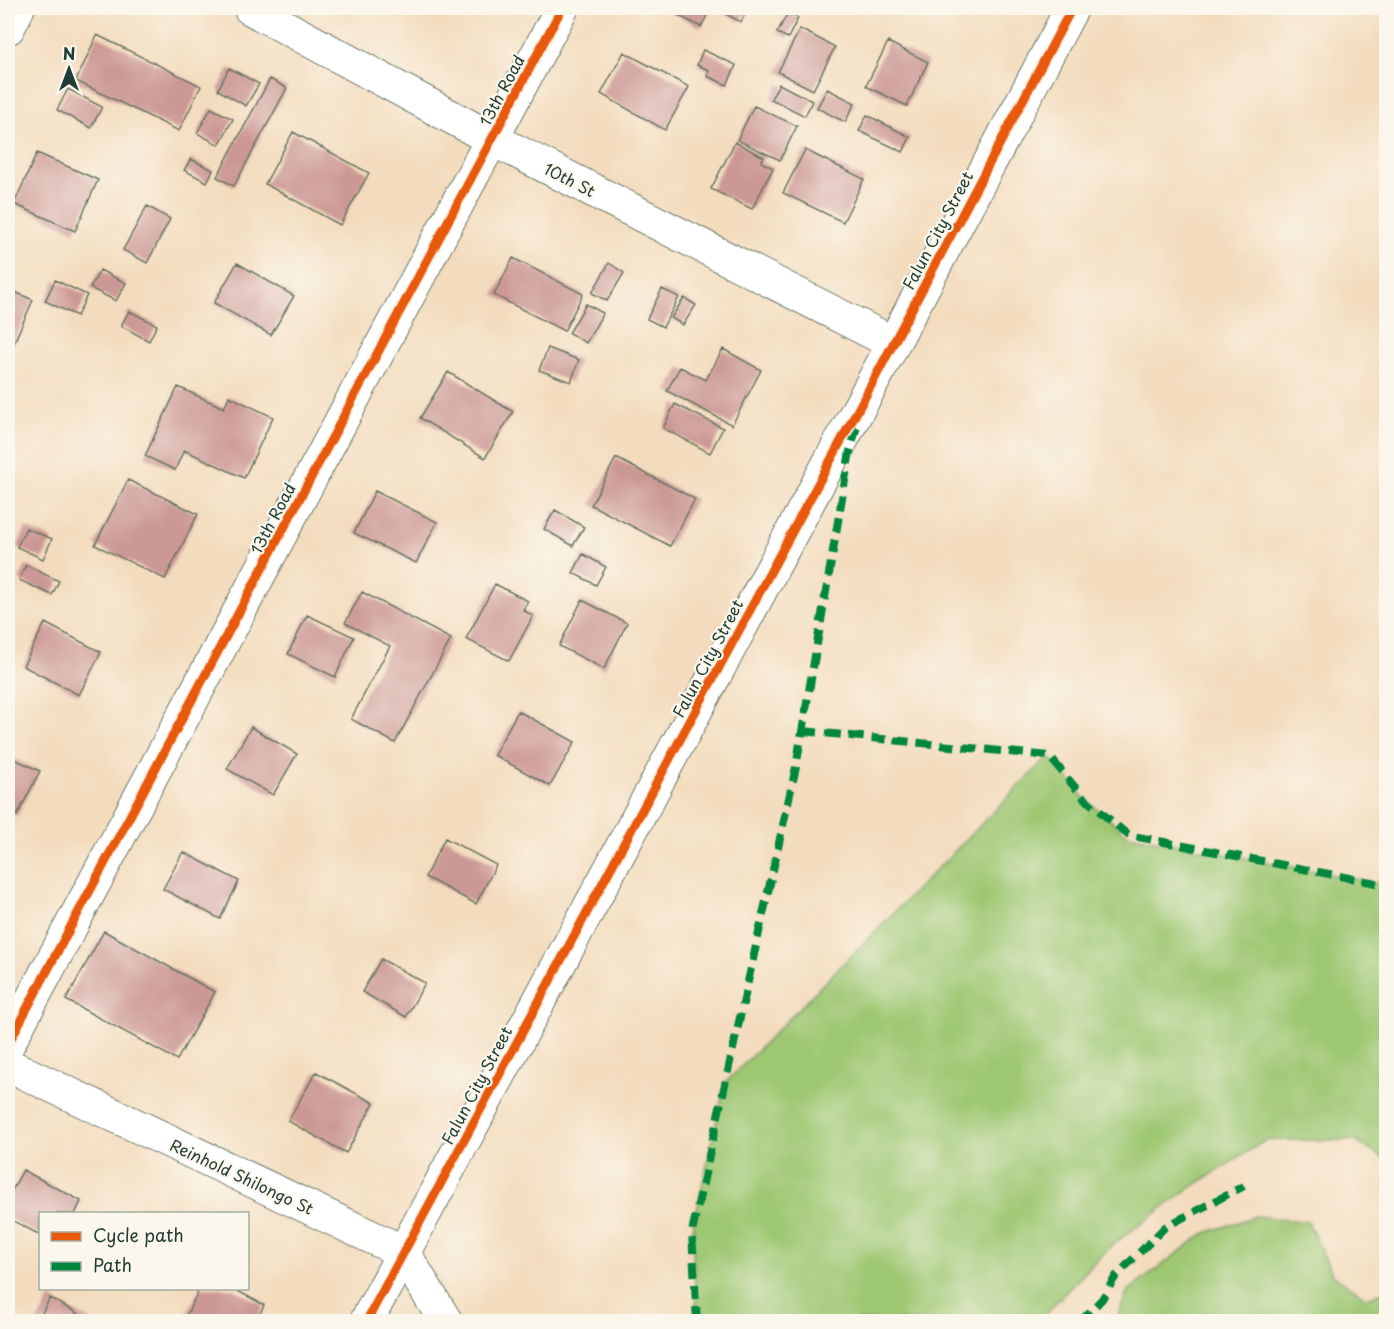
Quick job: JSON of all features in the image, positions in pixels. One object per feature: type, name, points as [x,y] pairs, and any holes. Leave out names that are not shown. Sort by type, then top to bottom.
[{"type":"street","points":[[8,28],[18,8]]},
{"type":"street","name":"10th St","points":[[250,8],[492,139],[893,343]]},
{"type":"street","name":"13th Road","points":[[8,1044],[562,8]]},
{"type":"street","name":"Falun City Street","points":[[366,1322],[1072,8]]},
{"type":"street","name":"Reinhold Shilongo St","points":[[8,1065],[403,1252]]},
{"type":"street","points":[[403,1252],[446,1322]]},
{"type":"green space","points":[[1049,756],[1084,798],[1128,835],[1386,885],[1386,1160],[1354,1140],[1266,1140],[1193,1186],[1112,1245],[1057,1301],[1041,1321],[697,1321],[692,1232],[725,1083]]},
{"type":"green space","points":[[1256,1216],[1308,1222],[1332,1274],[1367,1298],[1386,1291],[1386,1321],[1116,1321],[1127,1292],[1203,1234]]},
{"type":"building","points":[[462,8],[481,8],[477,15]]},
{"type":"building","points":[[663,8],[711,8],[701,27]]},
{"type":"building","points":[[714,8],[748,8],[741,22]]},
{"type":"building","points":[[788,13],[798,18],[788,38],[777,33]]},
{"type":"building","points":[[800,29],[835,47],[813,90],[778,72]]},
{"type":"building","points":[[97,35],[201,86],[179,131],[76,81]]},
{"type":"building","points":[[888,42],[928,62],[907,106],[866,86]]},
{"type":"building","points":[[703,50],[736,65],[727,85],[707,76],[709,70],[697,65]]},
{"type":"building","points":[[624,52],[689,87],[665,130],[601,94]]},
{"type":"building","points":[[229,68],[259,84],[246,106],[218,90]]},
{"type":"building","points":[[270,79],[287,88],[234,186],[217,177]]},
{"type":"building","points":[[779,84],[812,101],[805,116],[771,99]]},
{"type":"building","points":[[68,89],[102,107],[91,128],[57,110]]},
{"type":"building","points":[[827,89],[855,103],[845,122],[817,108]]},
{"type":"building","points":[[754,106],[797,126],[780,160],[737,140]]},
{"type":"building","points":[[211,108],[233,119],[219,145],[197,133]]},
{"type":"building","points":[[867,115],[910,137],[903,152],[859,131]]},
{"type":"building","points":[[293,132],[369,173],[340,225],[265,184]]},
{"type":"building","points":[[735,142],[764,157],[761,162],[773,168],[752,209],[711,189]]},
{"type":"building","points":[[805,150],[864,179],[843,222],[783,193]]},
{"type":"building","points":[[37,153],[98,180],[75,231],[14,204]]},
{"type":"building","points":[[191,159],[213,170],[207,182],[184,170]]},
{"type":"building","points":[[147,206],[170,219],[147,263],[123,250]]},
{"type":"building","points":[[513,258],[583,294],[564,331],[494,295]]},
{"type":"building","points":[[237,263],[294,296],[271,335],[214,303]]},
{"type":"building","points":[[609,263],[624,273],[607,301],[592,293]]},
{"type":"building","points":[[100,270],[126,283],[116,301],[90,288]]},
{"type":"building","points":[[55,280],[87,295],[77,316],[45,301]]},
{"type":"building","points":[[8,289],[33,300],[13,345],[8,343]]},
{"type":"building","points":[[662,289],[679,297],[663,327],[647,319]]},
{"type":"building","points":[[684,298],[696,305],[683,325],[671,318]]},
{"type":"building","points":[[586,304],[603,313],[586,343],[569,333]]},
{"type":"building","points":[[129,311],[157,325],[149,341],[121,326]]},
{"type":"building","points":[[548,348],[579,360],[571,382],[539,370]]},
{"type":"building","points":[[723,349],[761,370],[732,425],[667,391],[680,367],[706,380]]},
{"type":"building","points":[[448,372],[513,412],[485,458],[420,418]]},
{"type":"building","points":[[178,387],[224,408],[229,396],[273,417],[244,478],[184,450],[175,470],[145,456]]},
{"type":"building","points":[[675,404],[723,428],[710,453],[663,428]]},
{"type":"building","points":[[616,458],[695,499],[670,546],[591,505]]},
{"type":"building","points":[[128,480],[198,514],[165,579],[95,545]]},
{"type":"building","points":[[375,491],[437,522],[416,563],[354,533]]},
{"type":"building","points":[[555,510],[584,527],[573,546],[544,529]]},
{"type":"building","points":[[26,528],[52,539],[43,559],[17,547]]},
{"type":"building","points":[[583,554],[606,567],[596,585],[573,573]]},
{"type":"building","points":[[26,565],[59,581],[52,595],[19,580]]},
{"type":"building","points":[[495,584],[528,601],[523,610],[533,616],[509,661],[466,639]]},
{"type":"building","points":[[362,592],[451,639],[395,743],[351,719],[390,646],[345,623]]},
{"type":"building","points":[[582,600],[627,623],[604,669],[559,646]]},
{"type":"building","points":[[307,615],[354,637],[335,677],[288,654]]},
{"type":"building","points":[[45,623],[101,652],[79,695],[23,666]]},
{"type":"building","points":[[518,711],[575,742],[550,786],[494,755]]},
{"type":"building","points":[[251,727],[297,754],[273,795],[227,769]]},
{"type":"building","points":[[8,756],[40,771],[17,816],[8,811]]},
{"type":"building","points":[[445,838],[496,865],[476,904],[425,877]]},
{"type":"building","points":[[183,852],[239,881],[220,919],[163,889]]},
{"type":"building","points":[[104,931],[215,992],[177,1060],[66,1000]]},
{"type":"building","points":[[381,959],[425,983],[406,1017],[362,992]]},
{"type":"building","points":[[316,1072],[374,1103],[346,1153],[288,1121]]},
{"type":"building","points":[[23,1170],[81,1201],[76,1212],[39,1212],[39,1234],[8,1218],[8,1198]]},
{"type":"building","points":[[199,1290],[236,1290],[264,1305],[256,1322],[183,1322]]},
{"type":"building","points":[[50,1298],[93,1322],[37,1322]]},
{"type":"marked path","points":[[697,1322],[692,1232],[796,767],[850,451],[858,423]]},
{"type":"marked path","points":[[803,731],[1049,756],[1084,798],[1128,835],[1386,885]]},
{"type":"marked path","points":[[1080,1322],[1102,1299],[1116,1276],[1165,1227],[1244,1186]]},
{"type":"cycle path","points":[[8,1044],[562,8]]},
{"type":"cycle path","points":[[366,1322],[1072,8]]}]
